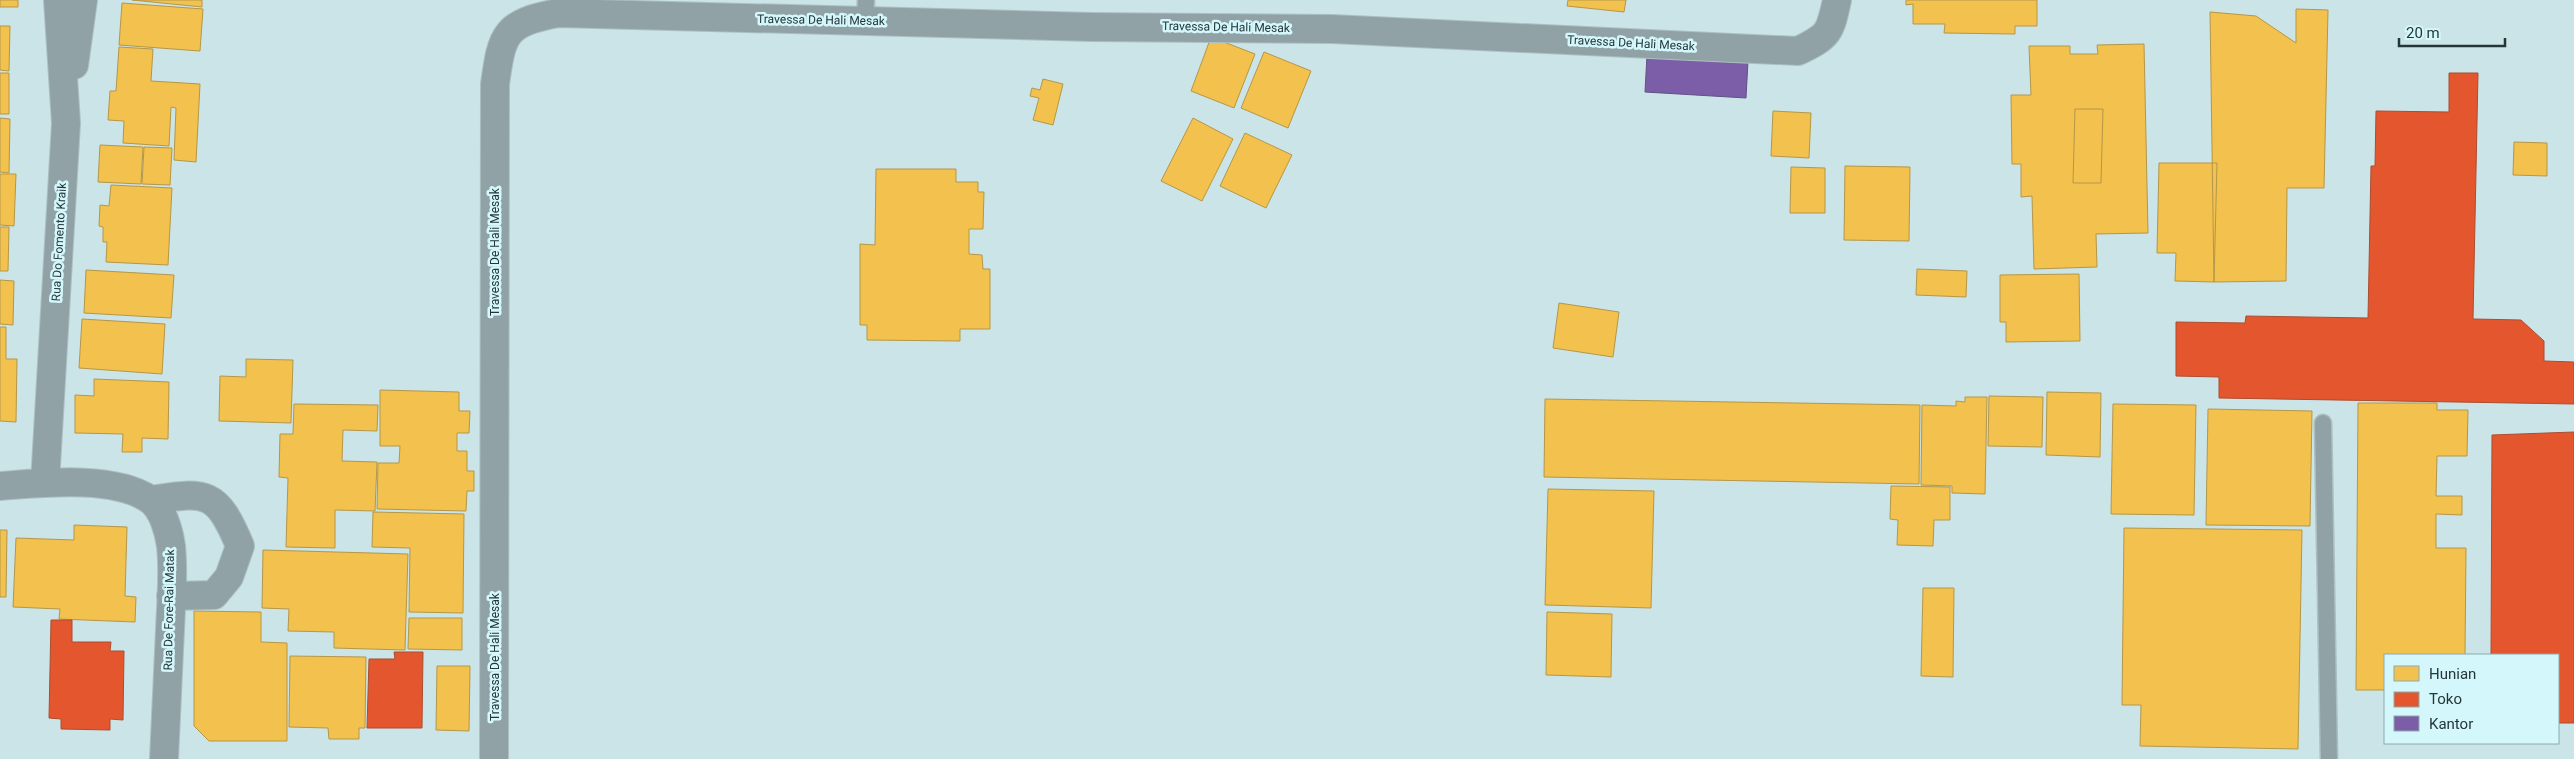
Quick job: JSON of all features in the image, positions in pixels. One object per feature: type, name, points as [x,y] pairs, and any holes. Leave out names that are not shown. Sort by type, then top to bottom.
[{"type":"street","name":"Rua Do Fomento Kraik","points":[[45,483],[66,123],[58,0]]},
{"type":"street","points":[[66,123],[83,0]]},
{"type":"street","name":"Travessa De Hali Mesak","points":[[494,759],[496,84],[500,48],[512,28],[530,18],[558,13],[865,11],[1091,27],[1332,29],[1798,51],[1822,40],[1832,26],[1837,0]]},
{"type":"street","points":[[0,486],[45,483],[103,485],[130,490],[151,500],[189,494],[211,498],[229,520],[240,546],[229,576],[214,595],[171,596]]},
{"type":"street","name":"Rua De Fore-Rai Matak","points":[[151,500],[164,519],[171,546],[171,596],[164,759]]},
{"type":"lane","points":[[2323,423],[2329,759]]},
{"type":"building: Hunian","points":[[0,0],[18,0],[18,7],[0,7]]},
{"type":"building: Hunian","points":[[132,0],[202,0],[202,7]]},
{"type":"building: Hunian","points":[[1568,0],[1626,0],[1624,12],[1567,6]]},
{"type":"building: Hunian","points":[[1906,0],[2037,0],[2037,26],[2015,26],[2015,34],[1944,33],[1945,24],[1913,24],[1913,4],[1906,5]]},
{"type":"building: Hunian","points":[[122,3],[203,9],[200,51],[119,45]]},
{"type":"building: Hunian","points":[[2296,9],[2328,10],[2324,188],[2287,188],[2286,281],[2214,282],[2210,12],[2256,16],[2296,43]]},
{"type":"building: Hunian","points":[[0,26],[10,26],[9,71],[0,70]]},
{"type":"building: Hunian","points":[[1211,37],[1255,54],[1234,108],[1191,91]]},
{"type":"building: Hunian","points":[[2144,44],[2148,233],[2096,234],[2097,267],[2034,269],[2032,196],[2021,197],[2021,164],[2012,164],[2011,95],[2031,95],[2029,46],[2070,46],[2070,54],[2098,54],[2097,45]]},
{"type":"building: Hunian","points":[[119,47],[153,49],[151,81],[200,84],[196,162],[174,160],[176,108],[171,107],[169,146],[123,143],[124,121],[108,120],[110,91],[116,91]]},
{"type":"building: Hunian","points":[[1264,52],[1311,71],[1288,128],[1241,108]]},
{"type":"building: Hunian","points":[[0,73],[9,73],[9,114],[0,114]]},
{"type":"building: Hunian","points":[[1043,79],[1063,84],[1053,125],[1033,120],[1039,98],[1030,96],[1032,88],[1040,90]]},
{"type":"building: Hunian","points":[[2075,109],[2103,109],[2101,183],[2073,183]]},
{"type":"building: Hunian","points":[[1773,111],[1811,113],[1809,158],[1771,156]]},
{"type":"building: Hunian","points":[[0,118],[10,119],[9,173],[0,172]]},
{"type":"building: Hunian","points":[[1193,118],[1233,139],[1202,201],[1161,181]]},
{"type":"building: Hunian","points":[[1245,133],[1292,155],[1266,208],[1220,186]]},
{"type":"building: Hunian","points":[[2514,142],[2547,143],[2547,176],[2513,175]]},
{"type":"building: Hunian","points":[[100,145],[143,147],[141,184],[98,182]]},
{"type":"building: Hunian","points":[[144,147],[172,148],[170,185],[142,184]]},
{"type":"building: Hunian","points":[[2159,163],[2217,163],[2214,282],[2175,281],[2176,253],[2157,253]]},
{"type":"building: Hunian","points":[[1845,166],[1910,167],[1909,241],[1844,240]]},
{"type":"building: Hunian","points":[[1791,167],[1825,168],[1825,213],[1790,213]]},
{"type":"building: Hunian","points":[[876,169],[956,169],[956,182],[978,182],[978,192],[984,192],[983,229],[969,229],[969,254],[982,255],[983,269],[990,269],[990,329],[960,329],[960,341],[867,340],[867,325],[860,325],[860,244],[875,245]]},
{"type":"building: Hunian","points":[[0,174],[16,174],[14,226],[0,225]]},
{"type":"building: Hunian","points":[[111,185],[172,188],[168,265],[106,262],[107,242],[103,242],[103,227],[99,226],[100,205],[109,206]]},
{"type":"building: Hunian","points":[[0,227],[9,227],[8,271],[0,271]]},
{"type":"building: Hunian","points":[[1917,269],[1967,271],[1966,297],[1916,295]]},
{"type":"building: Hunian","points":[[86,270],[174,275],[171,318],[84,313]]},
{"type":"building: Hunian","points":[[2079,274],[2080,341],[2006,342],[2006,322],[2000,322],[2000,275]]},
{"type":"building: Hunian","points":[[0,280],[14,281],[13,325],[0,324]]},
{"type":"building: Hunian","points":[[1559,303],[1619,312],[1613,357],[1553,348]]},
{"type":"building: Hunian","points":[[82,319],[165,324],[162,374],[79,368]]},
{"type":"building: Hunian","points":[[0,327],[6,327],[6,359],[17,359],[16,422],[0,421]]},
{"type":"building: Hunian","points":[[246,359],[293,360],[291,423],[219,421],[220,376],[246,377]]},
{"type":"building: Hunian","points":[[94,379],[169,382],[168,439],[142,438],[142,452],[122,452],[123,434],[75,433],[75,395],[94,396]]},
{"type":"building: Hunian","points":[[380,390],[459,392],[459,411],[470,411],[469,433],[457,433],[457,451],[467,451],[467,471],[474,471],[474,491],[467,491],[466,511],[377,509],[378,463],[399,463],[400,446],[380,446]]},
{"type":"building: Hunian","points":[[2047,392],[2101,393],[2100,457],[2046,455]]},
{"type":"building: Hunian","points":[[1989,396],[2043,397],[2042,447],[1988,446]]},
{"type":"building: Hunian","points":[[1965,397],[1987,397],[1985,494],[1952,493],[1952,486],[1921,485],[1922,405],[1956,406],[1956,401],[1965,402]]},
{"type":"building: Hunian","points":[[1545,399],[1920,405],[1919,484],[1544,477]]},
{"type":"building: Hunian","points":[[2358,403],[2437,403],[2437,410],[2468,410],[2467,456],[2437,456],[2436,496],[2462,496],[2462,515],[2436,514],[2436,548],[2466,548],[2465,654],[2384,654],[2384,690],[2356,690]]},
{"type":"building: Hunian","points":[[294,404],[378,405],[377,431],[343,430],[342,461],[377,462],[375,511],[335,510],[335,548],[286,547],[288,478],[279,477],[280,434],[293,434]]},
{"type":"building: Hunian","points":[[2113,404],[2196,405],[2194,515],[2111,514]]},
{"type":"building: Hunian","points":[[2208,409],[2312,411],[2310,526],[2206,525]]},
{"type":"building: Hunian","points":[[1891,486],[1950,487],[1950,520],[1934,520],[1933,546],[1897,545],[1898,520],[1890,519]]},
{"type":"building: Hunian","points":[[1548,489],[1654,491],[1651,608],[1545,605]]},
{"type":"building: Hunian","points":[[373,512],[464,514],[463,613],[409,612],[410,548],[372,547]]},
{"type":"building: Hunian","points":[[74,525],[127,527],[125,596],[136,597],[135,622],[59,619],[60,609],[13,607],[16,538],[74,540]]},
{"type":"building: Hunian","points":[[2124,528],[2302,530],[2298,749],[2140,746],[2141,705],[2122,705]]},
{"type":"building: Hunian","points":[[0,530],[7,530],[6,597],[0,597]]},
{"type":"building: Hunian","points":[[263,550],[408,554],[405,650],[334,648],[334,632],[288,631],[289,609],[262,608]]},
{"type":"building: Hunian","points":[[1923,588],[1954,588],[1953,677],[1921,676]]},
{"type":"building: Hunian","points":[[194,611],[261,612],[261,642],[287,643],[287,741],[209,741],[194,726]]},
{"type":"building: Hunian","points":[[1547,612],[1612,614],[1611,677],[1546,675]]},
{"type":"building: Hunian","points":[[409,618],[462,618],[462,650],[408,649]]},
{"type":"building: Hunian","points":[[290,656],[366,657],[365,728],[359,728],[359,739],[329,739],[328,728],[289,727]]},
{"type":"building: Hunian","points":[[437,666],[470,666],[469,731],[436,730]]},
{"type":"building: Toko","points":[[2449,73],[2478,73],[2473,319],[2521,320],[2544,341],[2544,361],[2574,362],[2574,404],[2219,398],[2219,377],[2176,376],[2176,322],[2245,323],[2246,316],[2368,318],[2371,166],[2375,166],[2376,111],[2449,112]]},
{"type":"building: Toko","points":[[2574,432],[2574,723],[2559,723],[2559,654],[2491,654],[2492,435]]},
{"type":"building: Toko","points":[[51,620],[72,620],[72,642],[111,642],[110,651],[124,651],[123,720],[110,719],[110,730],[61,729],[61,719],[49,718]]},
{"type":"building: Toko","points":[[394,652],[423,652],[422,728],[367,728],[369,659],[395,659]]},
{"type":"building: Kantor","points":[[1647,55],[1748,61],[1746,98],[1645,92]]}]
